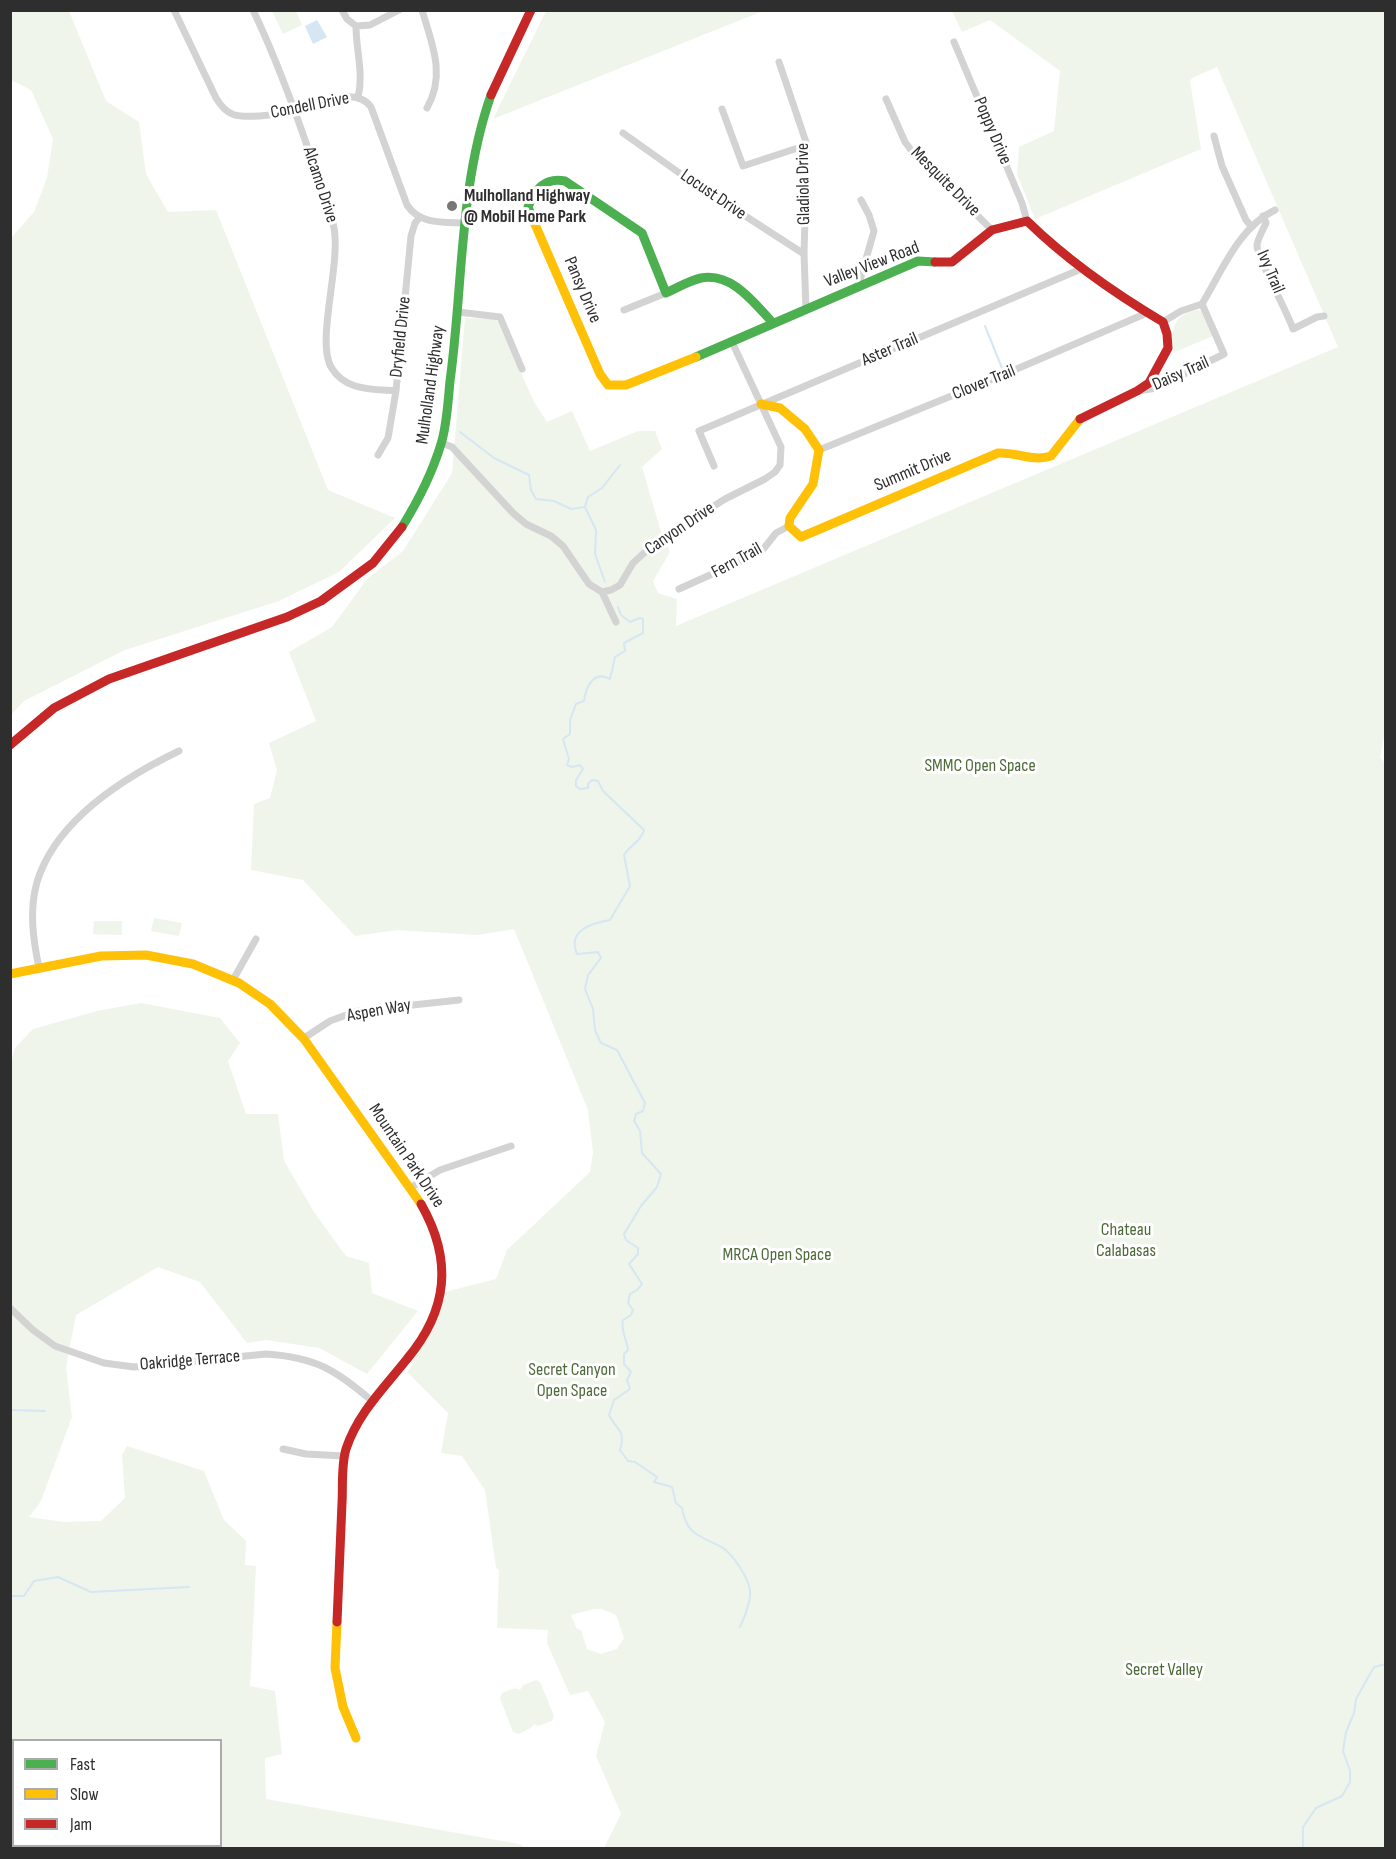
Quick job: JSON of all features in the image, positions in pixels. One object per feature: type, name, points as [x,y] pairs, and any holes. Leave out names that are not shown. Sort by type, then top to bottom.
[{"type":"street","name":"Condell Drive","points":[[174,10],[222,108],[236,116],[281,114],[341,97],[365,100],[371,107],[407,205],[412,213],[420,217]]},
{"type":"street","name":"Alcamo Drive","points":[[253,10],[277,61],[334,227],[336,255],[326,340],[330,366],[337,376],[357,388],[396,391]]},
{"type":"street","points":[[342,10],[346,19],[356,26],[370,25],[399,10]]},
{"type":"street","points":[[422,10],[438,73],[437,87],[428,108]]},
{"type":"street","name":"Mulholland Highway","points":[[10,745],[54,708],[109,679],[287,617],[321,601],[356,577],[386,549],[409,518],[422,494],[442,443],[466,223],[482,120],[495,83],[531,10]]},
{"type":"street","points":[[356,26],[356,45],[362,68],[358,98]]},
{"type":"street","name":"Poppy Drive","points":[[954,42],[1022,202],[1027,221]]},
{"type":"street","name":"Gladiola Drive","points":[[779,62],[807,145],[804,254],[806,309]]},
{"type":"street","name":"Mesquite Drive","points":[[886,99],[905,142],[911,150],[992,230]]},
{"type":"street","points":[[722,109],[743,166],[807,145]]},
{"type":"street","name":"Locust Drive","points":[[623,133],[694,183],[804,254]]},
{"type":"street","points":[[1214,136],[1222,166],[1246,220],[1251,226]]},
{"type":"street","name":"Pansy Drive","points":[[608,386],[600,374],[528,207],[535,190],[542,184],[556,179],[565,181],[642,233],[666,292]]},
{"type":"street","points":[[858,286],[874,231],[861,200]]},
{"type":"street","points":[[1027,221],[1045,241],[1081,269],[1163,322],[1181,311],[1202,304],[1251,226],[1275,210]]},
{"type":"street","name":"Ivy Trail","points":[[1263,216],[1266,223],[1257,247],[1262,263],[1293,329],[1324,316]]},
{"type":"street","points":[[420,217],[429,222],[466,223]]},
{"type":"street","name":"Dryfield Drive","points":[[378,455],[388,438],[396,391],[411,236],[420,217]]},
{"type":"street","name":"Valley View Road","points":[[608,386],[626,385],[732,342],[918,261],[952,262],[992,230],[1027,221]]},
{"type":"street","name":"Aster Trail","points":[[714,466],[699,431],[1081,269]]},
{"type":"street","points":[[624,310],[701,278],[717,278],[733,284],[773,323]]},
{"type":"street","name":"Daisy Trail","points":[[1137,391],[1156,388],[1224,354],[1202,304]]},
{"type":"street","points":[[458,312],[500,317],[522,369]]},
{"type":"street","name":"Clover Trail","points":[[819,450],[1147,313]]},
{"type":"street","name":"Summit Drive","points":[[789,525],[798,535],[802,536],[998,453],[1010,451],[1034,460],[1051,456],[1080,418],[1137,391],[1149,382],[1168,348],[1163,322]]},
{"type":"street","name":"Canyon Drive","points":[[602,592],[620,585],[633,563],[654,544],[717,504],[765,479],[780,465],[781,447],[732,342]]},
{"type":"street","points":[[761,404],[780,408],[805,429],[819,450],[813,484],[790,519],[789,525]]},
{"type":"street","points":[[442,443],[452,447],[519,518],[551,536],[563,546],[589,584],[602,592],[616,622]]},
{"type":"street","name":"Fern Trail","points":[[679,589],[760,552],[776,533],[789,525]]},
{"type":"street","points":[[39,968],[33,939],[34,900],[38,881],[54,848],[80,817],[104,795],[139,771],[179,751]]},
{"type":"street","points":[[233,980],[256,939]]},
{"type":"street","name":"Mountain Park Drive","points":[[10,974],[96,956],[126,953],[151,954],[194,964],[233,980],[278,1012],[304,1038],[410,1188],[433,1225],[440,1246],[442,1269],[441,1291],[436,1311],[426,1336],[405,1365],[359,1418],[344,1456],[335,1668],[343,1707],[356,1738]]},
{"type":"street","name":"Aspen Way","points":[[304,1038],[330,1021],[357,1011],[459,1000]]},
{"type":"street","points":[[410,1188],[440,1170],[511,1146]]},
{"type":"street","name":"Oakridge Terrace","points":[[10,1308],[33,1330],[55,1346],[104,1363],[134,1367],[266,1354],[288,1356],[328,1368],[345,1378],[372,1401]]},
{"type":"street","points":[[283,1449],[306,1454],[344,1456]]},
{"type":"green space","points":[[11,10],[69,11],[106,101],[139,122],[146,174],[168,212],[216,210],[328,490],[395,518],[339,572],[279,601],[125,650],[24,701],[11,715],[11,238],[34,212],[47,178],[53,139],[31,90],[11,80]]},
{"type":"green space","points":[[546,10],[763,11],[493,119]]},
{"type":"green space","points":[[272,11],[296,11],[302,25],[283,34]]},
{"type":"green space","points":[[952,11],[1385,11],[1386,726],[1380,758],[1386,763],[1385,1848],[604,1848],[621,1814],[596,1756],[605,1722],[588,1691],[570,1695],[547,1643],[548,1630],[497,1628],[499,1570],[496,1568],[485,1490],[462,1456],[441,1453],[448,1413],[407,1372],[413,1364],[407,1359],[445,1292],[496,1279],[507,1250],[590,1172],[593,1153],[588,1110],[514,929],[478,935],[397,930],[355,936],[303,880],[251,870],[254,804],[270,798],[277,770],[269,743],[316,721],[289,652],[332,627],[368,578],[403,551],[452,473],[465,318],[498,321],[534,402],[547,422],[572,411],[590,451],[638,431],[655,431],[662,449],[642,467],[661,532],[670,552],[653,581],[658,593],[677,599],[676,626],[1338,347],[1217,67],[1190,81],[1201,149],[1035,219],[1017,174],[1019,147],[1054,131],[1060,71],[990,20],[962,32]],"holes":[[[602,1609],[616,1615],[624,1638],[617,1649],[601,1654],[587,1649],[581,1630],[577,1629],[571,1615]]]},
{"type":"green space","points":[[1198,310],[1203,312],[1213,336],[1175,352],[1171,348],[1176,323],[1184,315]]},
{"type":"green space","points":[[154,918],[182,923],[179,936],[151,931]]},
{"type":"green space","points":[[94,921],[122,921],[122,935],[93,934]]},
{"type":"green space","points":[[141,1003],[220,1018],[240,1043],[228,1061],[246,1114],[278,1114],[284,1161],[314,1212],[346,1256],[369,1263],[372,1293],[418,1311],[367,1374],[319,1348],[266,1340],[247,1343],[200,1282],[158,1267],[76,1315],[66,1367],[72,1417],[41,1501],[29,1517],[64,1522],[101,1521],[125,1498],[122,1455],[127,1446],[204,1471],[224,1520],[246,1541],[245,1565],[256,1566],[250,1686],[275,1691],[282,1754],[265,1758],[266,1799],[519,1844],[526,1848],[11,1848],[11,1062],[15,1048],[33,1029],[97,1011]]},
{"type":"green space","points":[[536,1680],[540,1682],[554,1716],[552,1721],[538,1726],[534,1724],[531,1728],[518,1734],[513,1732],[500,1698],[502,1693],[515,1688],[520,1690],[523,1685]]},
{"type":"water","points":[[317,20],[327,37],[313,44],[305,26]]},
{"type":"waterway","points":[[985,326],[1002,368]]},
{"type":"waterway","points":[[460,432],[494,458],[529,475],[531,490],[536,499],[554,501],[571,509],[585,507],[596,530],[595,554],[605,582]]},
{"type":"waterway","points":[[585,507],[588,497],[602,488],[620,465]]},
{"type":"waterway","points":[[618,607],[621,615],[630,622],[643,619],[643,633],[624,643],[625,651],[615,657],[610,679],[599,677],[592,681],[584,701],[576,704],[570,720],[570,734],[563,739],[569,759],[567,765],[572,767],[580,765],[583,769],[576,780],[576,786],[580,789],[588,788],[592,780],[598,781],[603,791],[644,830],[640,838],[624,855],[630,886],[610,920],[589,926],[575,939],[577,954],[598,952],[601,958],[588,975],[585,989],[593,1009],[595,1030],[601,1043],[617,1050],[645,1103],[643,1111],[636,1114],[634,1121],[640,1131],[642,1153],[661,1174],[657,1187],[641,1206],[624,1234],[626,1240],[638,1248],[638,1254],[629,1264],[642,1284],[630,1294],[628,1303],[633,1310],[622,1324],[628,1350],[624,1354],[624,1364],[631,1372],[627,1380],[630,1389],[614,1400],[609,1415],[620,1431],[622,1438],[620,1450],[628,1461],[635,1462],[657,1477],[654,1482],[672,1487],[676,1503],[682,1508],[684,1518],[691,1530],[723,1548],[740,1567],[750,1591],[747,1610],[740,1627]]},
{"type":"waterway","points":[[10,1410],[45,1411]]},
{"type":"waterway","points":[[10,1596],[24,1596],[34,1581],[58,1577],[91,1592],[189,1587]]},
{"type":"waterway","points":[[1303,1848],[1303,1827],[1316,1808],[1342,1796],[1350,1782],[1350,1771],[1343,1751],[1356,1699],[1374,1667],[1386,1664]]},
{"type":"traffic: fast","points":[[402,527],[429,477],[445,429],[467,201],[473,165],[491,95]]},
{"type":"traffic: fast","points":[[534,222],[528,207],[534,195],[546,183],[565,181],[642,233],[666,293],[701,278],[712,277],[723,280],[742,291],[773,323]]},
{"type":"traffic: fast","points":[[696,357],[918,261],[935,262]]},
{"type":"traffic: slow","points":[[534,222],[600,374],[608,385],[626,385],[696,357]]},
{"type":"traffic: slow","points":[[761,404],[780,408],[805,429],[819,450],[813,484],[790,518],[789,526],[801,537],[998,453],[1038,458],[1051,456],[1080,419]]},
{"type":"traffic: slow","points":[[10,974],[101,956],[146,955],[193,964],[239,983],[270,1004],[304,1039],[421,1204]]},
{"type":"traffic: slow","points":[[337,1622],[335,1668],[343,1707],[356,1738]]},
{"type":"traffic: jam","points":[[491,95],[531,10]]},
{"type":"traffic: jam","points":[[935,262],[952,262],[992,230],[1027,221],[1092,276],[1163,322],[1168,348],[1149,383],[1080,419]]},
{"type":"traffic: jam","points":[[10,745],[54,708],[109,679],[287,617],[321,601],[373,563],[402,527]]},
{"type":"traffic: jam","points":[[337,1622],[343,1469],[346,1449],[365,1412],[421,1341],[438,1303],[441,1284],[438,1245],[421,1204]]},
{"type":"place","name":"Mulholland Highway @ Mobil Home Park","points":[[452,206]]},
{"type":"park label","name":"SMMC Open Space","points":[[980,766]]},
{"type":"park label","name":"Chateau Calabasas","points":[[1126,1240]]},
{"type":"park label","name":"MRCA Open Space","points":[[777,1255]]},
{"type":"park label","name":"Secret Canyon Open Space","points":[[572,1380]]},
{"type":"park label","name":"Secret Valley","points":[[1164,1670]]}]
